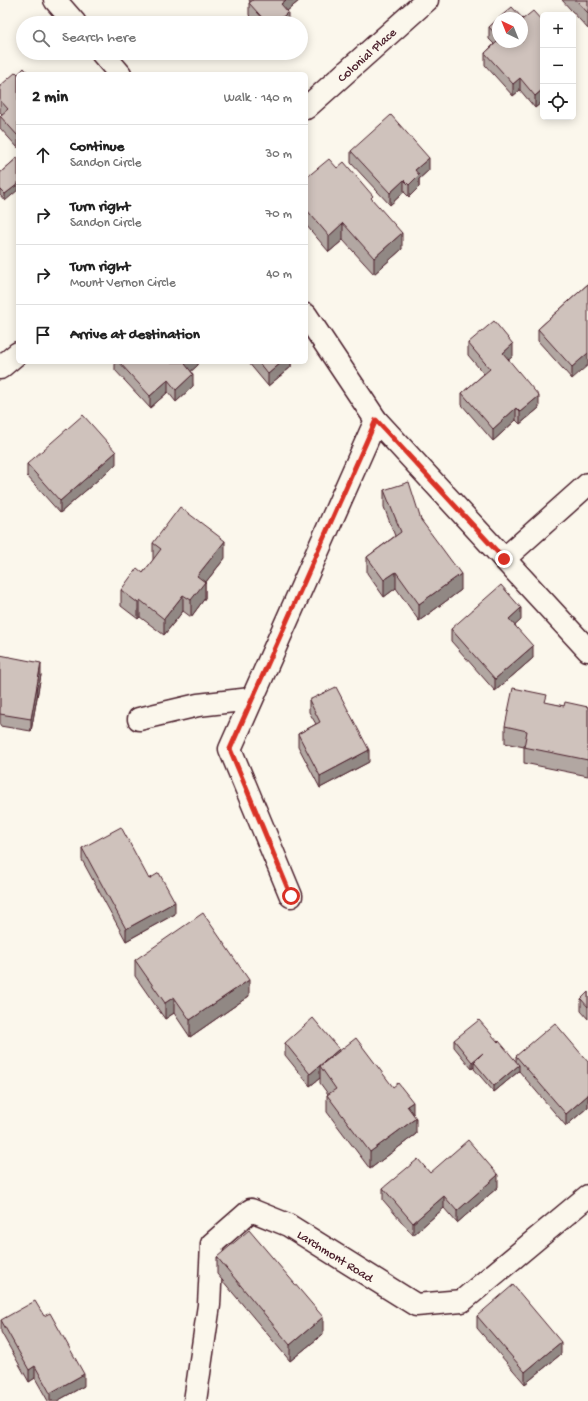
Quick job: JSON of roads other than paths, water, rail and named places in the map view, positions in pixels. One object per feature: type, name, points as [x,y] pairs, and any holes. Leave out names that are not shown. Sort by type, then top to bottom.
[{"type":"street","points":[[55,0],[69,16]]},
{"type":"street","name":"Colonial Place","points":[[308,106],[427,0]]},
{"type":"street","points":[[108,60],[118,72]]},
{"type":"street","points":[[308,318],[376,420],[588,650]]},
{"type":"street","points":[[0,368],[16,355]]},
{"type":"street","points":[[291,896],[230,749],[376,420]]},
{"type":"street","points":[[504,559],[588,484]]},
{"type":"street","points":[[139,719],[198,705],[251,699]]},
{"type":"street","name":"Larchmont Road","points":[[195,1401],[209,1305],[212,1244],[251,1210],[288,1225],[416,1305],[462,1301],[588,1196]]}]
